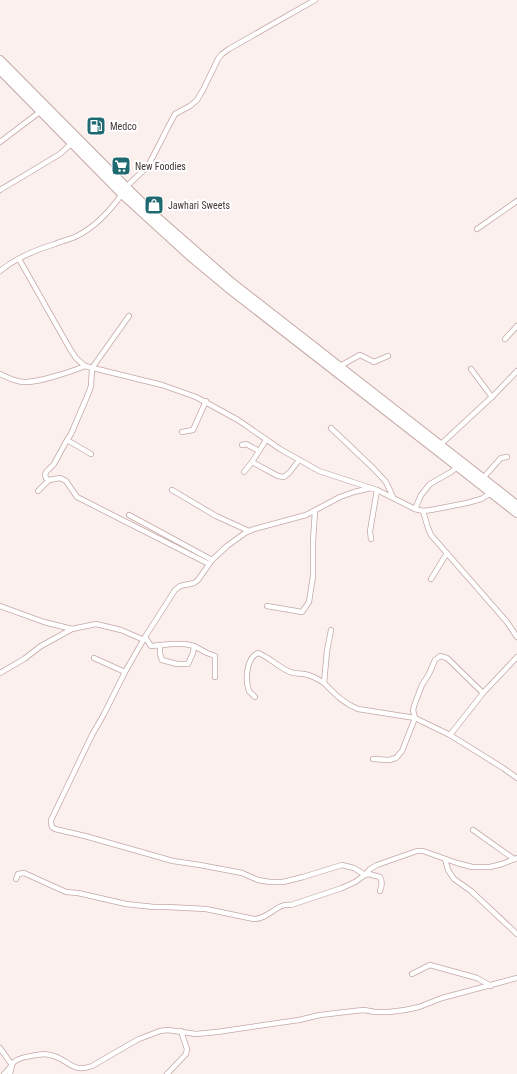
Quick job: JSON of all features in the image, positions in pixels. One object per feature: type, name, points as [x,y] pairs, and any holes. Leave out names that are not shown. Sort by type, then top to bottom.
[{"type":"highway","points":[[0,60],[107,173],[181,248],[227,287],[517,513]]},
{"type":"highway","points":[[0,70],[72,143],[107,173]]},
{"type":"highway","points":[[124,190],[226,277],[517,505]]},
{"type":"street","points":[[0,271],[41,248],[75,237],[105,215],[124,190],[148,166],[175,114],[190,106],[197,100],[222,54],[313,0]]},
{"type":"street","points":[[0,142],[41,111]]},
{"type":"street","points":[[0,190],[60,154],[72,143]]},
{"type":"street","points":[[477,229],[517,201]]},
{"type":"street","points":[[19,259],[70,349],[76,358],[85,366],[119,373],[177,389],[206,401],[238,420],[266,440],[319,471],[377,490],[415,509],[423,511],[467,503],[481,499],[491,493]]},
{"type":"street","points":[[49,480],[46,478],[46,472],[54,464],[71,434],[89,392],[91,386],[92,368],[129,316]]},
{"type":"street","points":[[505,338],[517,326]]},
{"type":"street","points":[[340,366],[360,355],[374,362],[388,356]]},
{"type":"street","points":[[0,374],[19,382],[30,382],[85,366]]},
{"type":"street","points":[[471,369],[492,396]]},
{"type":"street","points":[[440,445],[517,371]]},
{"type":"street","points":[[182,432],[193,430],[206,401]]},
{"type":"street","points":[[331,428],[386,482],[393,497]]},
{"type":"street","points":[[67,440],[91,454]]},
{"type":"street","points":[[244,472],[266,440]]},
{"type":"street","points":[[242,445],[246,444],[259,451]]},
{"type":"street","points":[[483,478],[501,458],[507,457]]},
{"type":"street","points":[[252,462],[278,476],[284,477],[299,460]]},
{"type":"street","points":[[415,509],[421,495],[430,484],[457,467]]},
{"type":"street","points":[[38,491],[49,480],[60,478],[66,481],[77,497],[211,562]]},
{"type":"street","points":[[371,488],[340,497],[315,511],[301,516],[249,531],[237,538],[211,562],[198,580],[194,583],[180,586],[175,590],[125,672],[92,735],[51,820],[51,825],[53,828],[173,861],[228,870],[258,880],[270,882],[282,882],[342,865],[354,868],[365,875],[369,874],[380,877],[383,881],[380,891]]},
{"type":"street","points":[[172,490],[216,516],[249,531]]},
{"type":"street","points":[[372,539],[370,531],[377,490]]},
{"type":"street","points":[[267,606],[302,612],[309,602],[313,576],[315,511]]},
{"type":"street","points":[[423,511],[428,528],[432,535],[507,622],[517,637]]},
{"type":"street","points":[[129,515],[211,562]]},
{"type":"street","points":[[431,578],[447,553]]},
{"type":"street","points":[[0,606],[44,622],[72,629]]},
{"type":"street","points":[[0,673],[24,659],[41,646],[72,629],[96,624],[121,630],[144,639],[151,646],[184,644],[194,646],[215,656],[215,677]]},
{"type":"street","points":[[324,683],[327,651],[331,630]]},
{"type":"street","points":[[160,646],[162,660],[177,664],[188,664],[193,653],[194,646]]},
{"type":"street","points":[[255,697],[248,688],[248,664],[251,658],[258,652],[293,674],[305,674],[314,677],[324,683],[343,702],[350,706],[367,711],[415,718],[450,735],[517,778]]},
{"type":"street","points":[[373,759],[389,760],[396,758],[402,750],[415,718],[413,710],[417,696],[435,660],[440,656],[447,658],[483,693]]},
{"type":"street","points":[[450,735],[483,693],[517,657]]},
{"type":"street","points":[[94,658],[125,672]]},
{"type":"street","points":[[473,830],[516,858]]},
{"type":"street","points":[[16,879],[18,874],[24,873],[66,892],[78,893],[126,904],[154,907],[206,909],[254,919],[262,918],[286,904],[291,905],[342,888],[365,875],[370,869],[377,865],[417,851],[423,851],[457,863],[472,866],[490,867],[516,858]]},
{"type":"street","points":[[445,859],[448,870],[454,879],[471,891],[517,934]]},
{"type":"street","points":[[412,974],[430,965],[477,978],[491,986]]},
{"type":"street","points":[[4,1074],[16,1061],[22,1058],[49,1054],[71,1066],[82,1069],[87,1068],[139,1039],[160,1031],[168,1030],[196,1034],[354,1011],[364,1010],[389,1012],[405,1010],[419,1007],[442,998],[517,978]]},
{"type":"street","points":[[167,1074],[186,1054],[187,1048],[180,1032]]},
{"type":"street","points":[[0,1048],[12,1065],[10,1074]]},
{"type":"place","name":"Medco","points":[[96,126]]},
{"type":"place","name":"New Foodies","points":[[121,166]]},
{"type":"place","name":"Jawhari Sweets","points":[[154,205]]}]
